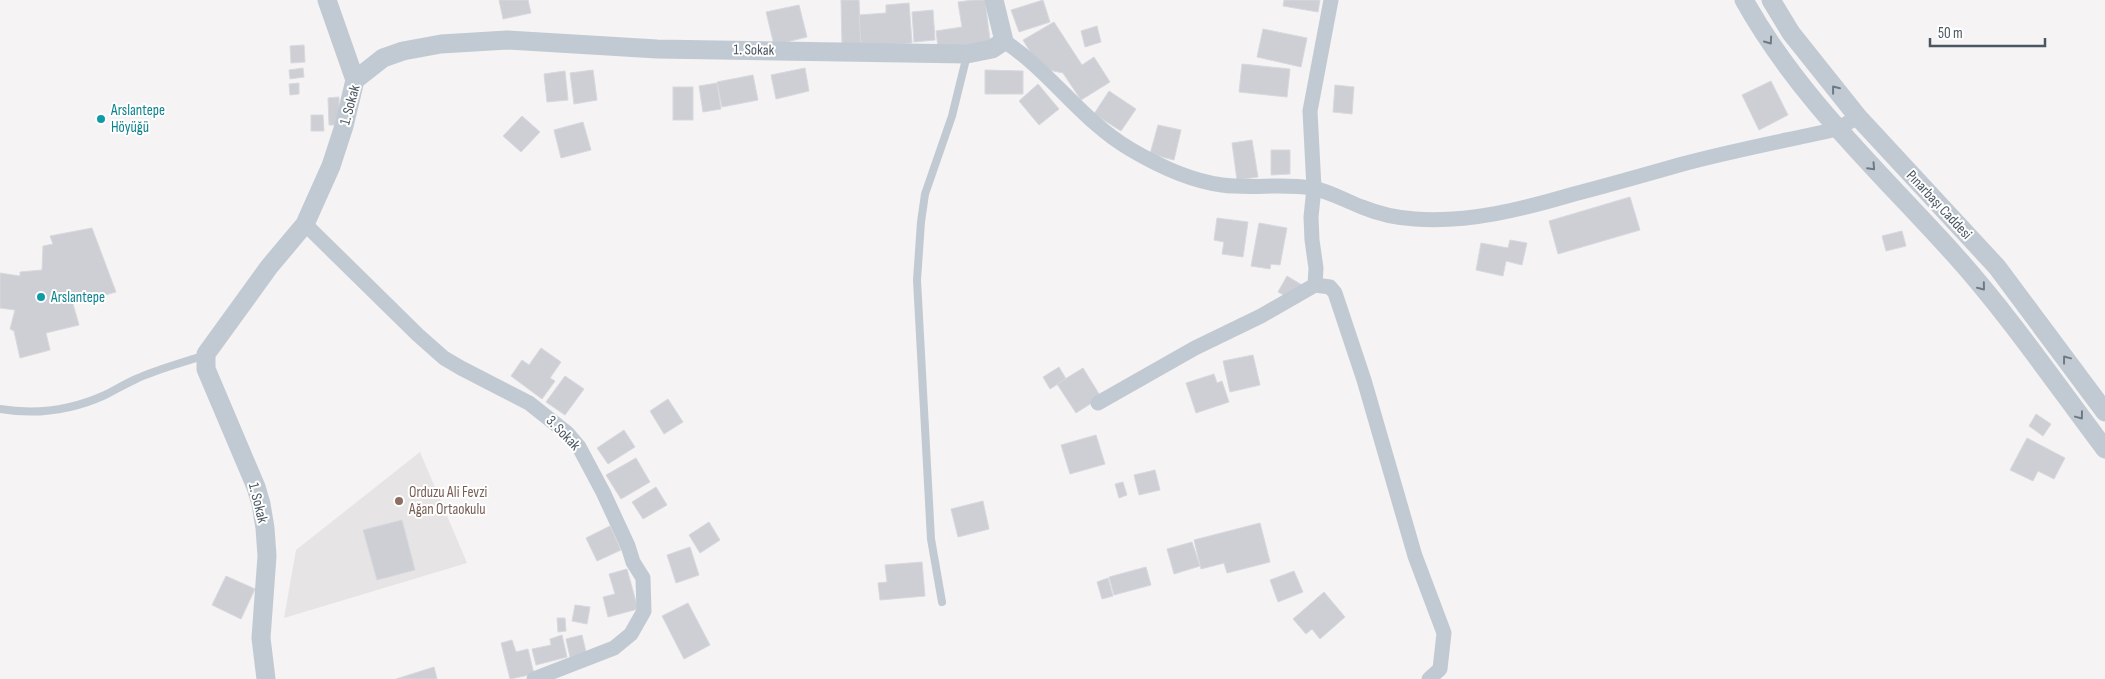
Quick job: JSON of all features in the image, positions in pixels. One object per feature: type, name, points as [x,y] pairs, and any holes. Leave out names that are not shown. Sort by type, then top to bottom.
[{"type":"street","points":[[327,0],[355,80]]},
{"type":"street","points":[[994,0],[1004,41],[1036,64],[1092,121],[1131,150],[1198,180],[1222,185],[1314,188],[1390,216],[1444,220],[1530,207],[1689,162],[1837,129],[1858,117]]},
{"type":"street","points":[[1315,285],[1316,268],[1311,217],[1314,188],[1310,111],[1331,0]]},
{"type":"street","points":[[1744,0],[1769,42],[1837,129],[1983,287],[2105,449]]},
{"type":"street","name":"Pınarbaşı Caddesi","points":[[1771,0],[1791,33],[1858,117],[1997,266],[2105,412]]},
{"type":"street","name":"1. Sokak","points":[[266,679],[261,638],[267,556],[265,528],[256,487],[206,369],[206,354],[269,267],[305,224],[331,166],[344,126],[355,80],[383,58],[403,51],[441,44],[481,40],[658,49],[967,54],[992,48],[1004,41]]},
{"type":"street","name":"3. Sokak","points":[[305,224],[444,358],[529,403],[566,433],[578,447],[603,492],[628,546],[633,562],[643,578],[644,611],[631,634],[614,648],[534,679]]},
{"type":"street","points":[[1098,403],[1195,348],[1261,316],[1315,285],[1330,287],[1335,293],[1364,380],[1414,556],[1444,633],[1440,669],[1429,679]]},
{"type":"lane","points":[[942,602],[931,539],[917,280],[925,194],[952,116],[967,54]]},
{"type":"lane","points":[[0,408],[17,412],[39,412],[79,404],[104,396],[136,379],[206,354]]},
{"type":"shaded area","name":"Orduzu Ali Fevzi Ağan Ortaokulu","points":[[420,452],[467,563],[284,618],[296,550]]},
{"type":"building","points":[[499,0],[528,0],[531,13],[503,19]]},
{"type":"building","points":[[841,0],[859,0],[861,46],[842,45]]},
{"type":"building","points":[[985,0],[991,48],[939,55],[936,31],[962,27],[958,2]]},
{"type":"building","points":[[1043,0],[1050,22],[1019,32],[1011,10]]},
{"type":"building","points":[[1284,0],[1320,0],[1318,12],[1283,6]]},
{"type":"building","points":[[909,3],[912,43],[861,46],[859,15],[886,13],[886,5]]},
{"type":"building","points":[[799,5],[807,37],[774,45],[766,12]]},
{"type":"building","points":[[933,10],[935,40],[914,42],[912,12]]},
{"type":"building","points":[[1054,22],[1082,65],[1094,57],[1110,82],[1081,100],[1063,73],[1040,68],[1023,40]]},
{"type":"building","points":[[1097,26],[1101,42],[1085,47],[1081,31]]},
{"type":"building","points":[[1263,29],[1307,38],[1301,67],[1257,57]]},
{"type":"building","points":[[304,45],[305,62],[291,63],[290,46]]},
{"type":"building","points":[[1242,64],[1290,69],[1287,97],[1239,92]]},
{"type":"building","points":[[303,68],[304,77],[290,79],[289,70]]},
{"type":"building","points":[[805,68],[809,91],[776,99],[771,75]]},
{"type":"building","points":[[593,70],[597,100],[574,104],[570,73]]},
{"type":"building","points":[[985,70],[1023,71],[1023,94],[985,94]]},
{"type":"building","points":[[565,71],[568,100],[547,102],[544,74]]},
{"type":"building","points":[[753,75],[758,100],[722,107],[717,82]]},
{"type":"building","points":[[1771,81],[1788,115],[1759,130],[1742,95]]},
{"type":"building","points":[[299,83],[299,94],[290,95],[289,84]]},
{"type":"building","points":[[717,83],[721,109],[703,112],[699,86]]},
{"type":"building","points":[[1038,84],[1059,109],[1039,125],[1019,101]]},
{"type":"building","points":[[1335,85],[1354,87],[1352,114],[1333,112]]},
{"type":"building","points":[[673,87],[693,87],[693,120],[673,120]]},
{"type":"building","points":[[1109,91],[1136,109],[1121,131],[1094,114]]},
{"type":"building","points":[[339,97],[339,125],[329,125],[328,98]]},
{"type":"building","points":[[311,115],[323,115],[324,131],[311,131]]},
{"type":"building","points":[[522,116],[540,132],[521,152],[503,136]]},
{"type":"building","points":[[583,122],[591,150],[561,158],[554,130]]},
{"type":"building","points":[[1158,125],[1181,130],[1174,160],[1150,154]]},
{"type":"building","points":[[1252,140],[1258,177],[1237,180],[1232,143]]},
{"type":"building","points":[[1271,150],[1290,150],[1290,174],[1271,175]]},
{"type":"building","points":[[1630,197],[1640,230],[1558,254],[1549,221]]},
{"type":"building","points":[[1217,218],[1248,222],[1243,257],[1222,254],[1224,242],[1214,240]]},
{"type":"building","points":[[1259,223],[1287,228],[1280,265],[1271,264],[1270,269],[1251,266]]},
{"type":"building","points":[[92,228],[116,292],[73,304],[79,325],[46,333],[50,350],[20,358],[14,331],[10,329],[15,310],[0,308],[0,273],[20,276],[20,272],[42,270],[43,246],[53,244],[50,236]]},
{"type":"building","points":[[1902,231],[1906,246],[1886,251],[1882,236]]},
{"type":"building","points":[[1510,240],[1527,243],[1522,265],[1506,261],[1503,276],[1476,270],[1481,243],[1508,248]]},
{"type":"building","points":[[1287,276],[1302,285],[1293,300],[1278,292]]},
{"type":"building","points":[[541,348],[561,362],[550,378],[555,381],[542,399],[511,376],[522,360],[529,365]]},
{"type":"building","points":[[1253,355],[1260,385],[1230,392],[1223,361]]},
{"type":"building","points":[[1059,367],[1066,379],[1050,389],[1043,377]]},
{"type":"building","points":[[1083,368],[1101,397],[1076,413],[1057,384]]},
{"type":"building","points":[[1214,374],[1217,383],[1222,381],[1229,402],[1196,413],[1186,383]]},
{"type":"building","points":[[565,376],[584,389],[565,415],[546,402]]},
{"type":"building","points":[[668,399],[683,422],[664,434],[650,411]]},
{"type":"building","points":[[2036,414],[2051,424],[2043,436],[2029,426]]},
{"type":"building","points":[[624,430],[635,447],[608,464],[597,448]]},
{"type":"building","points":[[1096,435],[1105,464],[1070,474],[1061,445]]},
{"type":"building","points":[[2027,438],[2065,458],[2054,479],[2038,471],[2033,481],[2010,470]]},
{"type":"building","points":[[636,458],[650,482],[621,499],[606,475]]},
{"type":"building","points":[[1155,470],[1160,490],[1139,495],[1134,475]]},
{"type":"building","points":[[1123,482],[1127,495],[1119,498],[1115,484]]},
{"type":"building","points":[[656,487],[667,505],[643,519],[632,502]]},
{"type":"building","points":[[983,501],[989,529],[958,537],[951,509]]},
{"type":"building","points":[[402,520],[415,570],[377,580],[363,530]]},
{"type":"building","points":[[709,522],[720,540],[700,553],[689,535]]},
{"type":"building","points":[[1260,523],[1270,562],[1227,573],[1224,563],[1201,569],[1194,540]]},
{"type":"building","points":[[610,526],[621,550],[597,561],[586,538]]},
{"type":"building","points":[[1192,542],[1200,566],[1174,574],[1167,549]]},
{"type":"building","points":[[690,547],[699,575],[676,583],[667,555]]},
{"type":"building","points":[[922,562],[925,596],[880,600],[878,583],[887,582],[885,565]]},
{"type":"building","points":[[1146,567],[1151,585],[1114,595],[1109,577]]},
{"type":"building","points":[[627,569],[638,609],[608,617],[603,597],[615,594],[609,574]]},
{"type":"building","points":[[1294,571],[1303,592],[1278,602],[1270,580]]},
{"type":"building","points":[[226,576],[255,589],[241,619],[212,605]]},
{"type":"building","points":[[1108,578],[1113,596],[1102,599],[1097,582]]},
{"type":"building","points":[[1324,592],[1345,617],[1320,639],[1312,629],[1306,634],[1293,619]]},
{"type":"building","points":[[688,603],[710,645],[684,659],[662,616]]},
{"type":"building","points":[[575,605],[590,607],[587,624],[572,621]]},
{"type":"building","points":[[557,618],[565,618],[566,631],[558,632]]},
{"type":"building","points":[[562,635],[567,657],[536,665],[532,649],[551,645],[550,639]]},
{"type":"building","points":[[582,635],[586,652],[570,657],[566,639]]},
{"type":"building","points":[[512,640],[516,652],[528,649],[534,674],[510,679],[501,643]]},
{"type":"building","points":[[434,667],[437,679],[396,679]]},
{"type":"place","name":"Arslantepe Höyüğü","points":[[101,119]]},
{"type":"place","name":"Arslantepe","points":[[41,297]]},
{"type":"place","name":"Orduzu Ali Fevzi Ağan Ortaokulu","points":[[399,501]]}]
